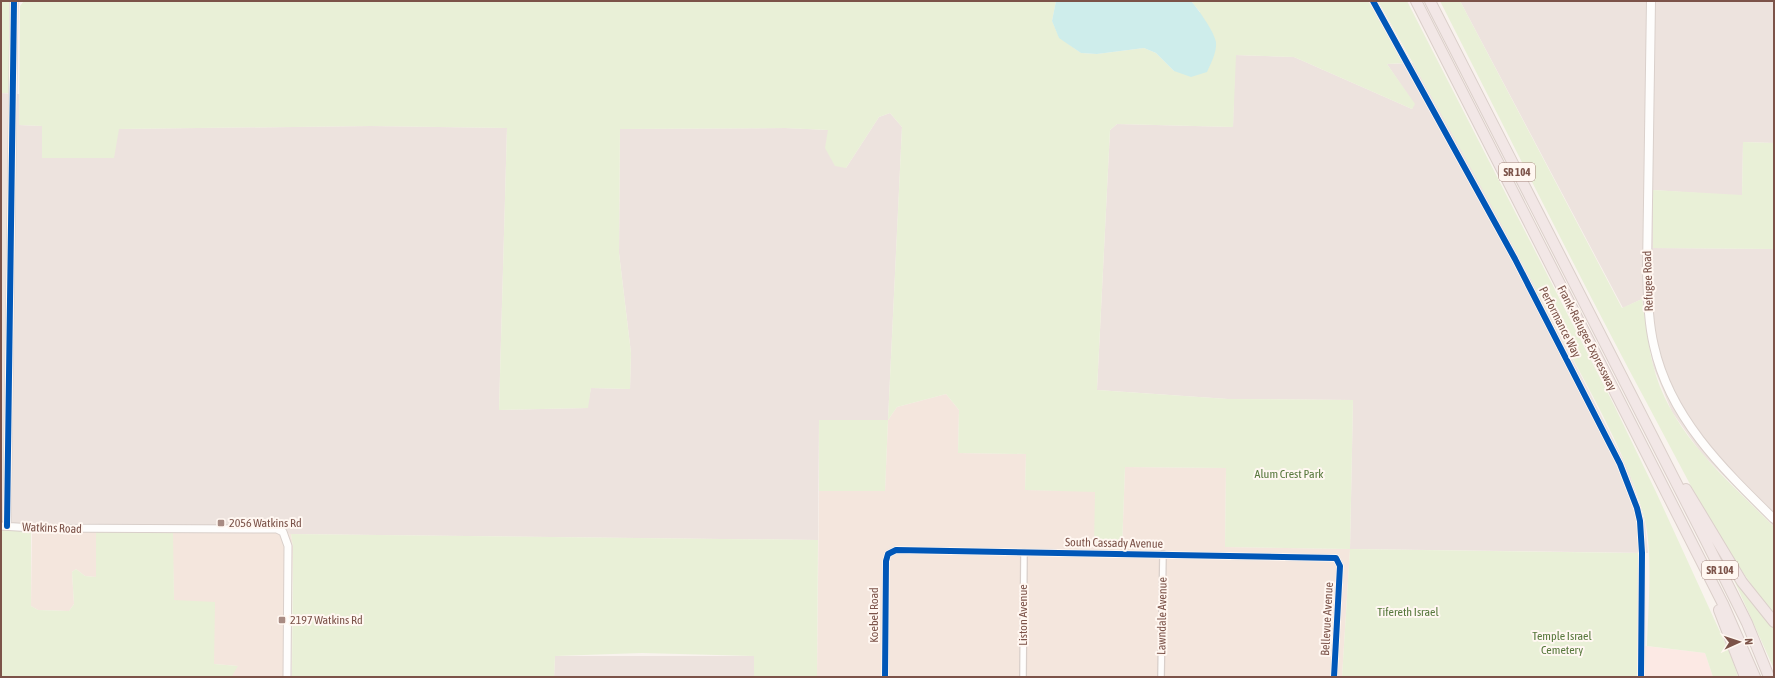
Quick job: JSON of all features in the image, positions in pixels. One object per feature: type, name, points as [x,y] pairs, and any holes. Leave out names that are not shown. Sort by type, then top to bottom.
[{"type":"highway","name":"Frank-Refugee Expressway","points":[[1416,1],[1712,583],[1755,677]]},
{"type":"highway","name":"Frank-Refugee Expressway","points":[[1430,1],[1747,623],[1769,677]]},
{"type":"highway","points":[[1667,464],[1686,488],[1742,582],[1774,622]]},
{"type":"highway","points":[[1712,583],[1719,610],[1745,677]]},
{"type":"main road","name":"Refugee Road","points":[[1651,1],[1647,262],[1649,313],[1654,346],[1664,380],[1686,421],[1712,455],[1774,519]]},
{"type":"street","name":"Watkins Road","points":[[14,1],[4,526],[33,528],[276,529],[283,532],[288,546],[287,677]]},
{"type":"street","name":"Performance Way","points":[[1373,1],[1519,266],[1620,464],[1631,489],[1637,508],[1642,537],[1641,677]]},
{"type":"street","name":"South Cassady Avenue","points":[[888,554],[896,550],[1163,554],[1331,557],[1339,562]]},
{"type":"street","name":"Liston Avenue","points":[[1023,677],[1024,552]]},
{"type":"street","name":"Koebel Road","points":[[885,677],[886,561],[888,554]]},
{"type":"street","name":"Lawndale Avenue","points":[[1161,677],[1163,554]]},
{"type":"street","name":"Bellevue Avenue","points":[[1334,677],[1339,562]]},
{"type":"shaded area","points":[[1460,1],[1774,1],[1774,143],[1743,142],[1742,196],[1653,190],[1654,248],[1774,249],[1774,527],[1701,453],[1672,412],[1653,366],[1642,299],[1623,308]]},
{"type":"shaded area","points":[[1235,55],[1294,57],[1412,109],[1414,104],[1387,64],[1413,63],[1486,193],[1629,471],[1645,523],[1648,553],[1350,549],[1353,400],[1228,399],[1097,390],[1110,130],[1117,124],[1233,127]]},
{"type":"shaded area","points":[[1,93],[19,94],[19,125],[42,126],[42,158],[119,129],[371,126],[507,128],[499,410],[587,408],[591,388],[630,389],[631,353],[619,253],[620,129],[785,128],[829,130],[846,168],[879,117],[890,113],[902,127],[888,420],[819,421],[818,540],[291,534],[172,525],[32,523],[31,530],[1,528]]},
{"type":"shaded area","points":[[946,394],[959,410],[958,453],[1026,454],[1025,490],[1095,491],[1122,548],[1125,467],[1226,468],[1225,547],[1350,549],[1342,677],[817,677],[819,491],[885,491],[888,420],[897,407]]},
{"type":"shaded area","points":[[32,523],[96,525],[96,577],[85,576],[76,569],[72,572],[74,604],[69,611],[38,610],[31,606]]},
{"type":"shaded area","points":[[172,525],[291,534],[293,547],[290,677],[214,677],[238,666],[214,664],[174,600]]},
{"type":"shaded area","points":[[1637,645],[1705,653],[1713,677],[1637,677]]},
{"type":"shaded area","points":[[555,656],[754,656],[754,677],[554,677]]},
{"type":"green space","points":[[1,1],[9,1],[9,93],[1,93]]},
{"type":"green space","name":"Alum Crest Park","points":[[24,1],[1056,1],[1052,21],[1059,37],[1081,53],[1097,54],[1144,48],[1156,53],[1174,71],[1200,12],[1191,1],[1368,1],[1404,63],[1387,64],[1415,104],[1412,109],[1294,57],[1236,55],[1233,127],[1117,124],[1110,130],[1097,390],[1228,399],[1353,400],[1350,549],[1225,547],[1226,468],[1125,467],[1122,548],[1094,548],[1095,492],[1025,490],[1026,454],[958,453],[959,410],[946,394],[897,407],[888,420],[902,127],[890,113],[879,117],[846,168],[835,166],[825,148],[828,130],[785,128],[620,129],[619,253],[631,353],[630,389],[591,388],[588,408],[499,410],[507,128],[371,126],[119,129],[114,158],[42,158],[42,126],[19,125],[20,6]]},
{"type":"green space","points":[[1378,1],[1407,1],[1613,403],[1656,492],[1732,658],[1738,677],[1713,677],[1705,653],[1647,646],[1649,550],[1647,535],[1645,521],[1638,497],[1619,449],[1608,425],[1515,249]]},
{"type":"green space","points":[[1440,1],[1460,1],[1622,308],[1642,299],[1653,365],[1661,390],[1672,412],[1702,454],[1774,527],[1774,614],[1738,565],[1692,487],[1543,204]]},
{"type":"green space","points":[[1743,142],[1774,143],[1774,249],[1653,248],[1653,190],[1742,195]]},
{"type":"green space","points":[[819,420],[888,420],[885,491],[819,491]]},
{"type":"green space","points":[[1,528],[31,530],[31,606],[38,610],[69,611],[74,604],[72,572],[76,569],[85,576],[96,577],[96,532],[173,532],[174,600],[215,602],[214,664],[238,666],[232,676],[1,677]]},
{"type":"green space","points":[[291,534],[818,540],[817,677],[754,677],[754,656],[642,653],[555,656],[554,677],[292,677],[293,547]]},
{"type":"green space","points":[[1350,549],[1638,553],[1637,677],[1342,677]]},
{"type":"green space","points":[[1735,579],[1774,628],[1774,669],[1734,580]]},
{"type":"water","points":[[1056,1],[1191,1],[1198,9],[1215,37],[1216,50],[1207,72],[1191,77],[1174,71],[1156,53],[1144,48],[1097,54],[1081,53],[1059,38],[1052,21]]},
{"type":"cycle path","points":[[7,526],[14,1]]},
{"type":"cycle path","points":[[1373,1],[1515,259],[1620,464],[1637,508],[1640,521],[1642,553],[1641,677]]},
{"type":"cycle path","points":[[885,677],[886,561],[888,554],[896,550],[1336,558],[1340,566],[1334,677]]},
{"type":"place","name":"2056 Watkins Rd","points":[[221,523]]},
{"type":"place","name":"2197 Watkins Rd","points":[[282,620]]},
{"type":"park label","name":"Tifereth Israel","points":[[1408,612]]},
{"type":"park label","name":"Temple Israel Cemetery","points":[[1562,643]]}]
